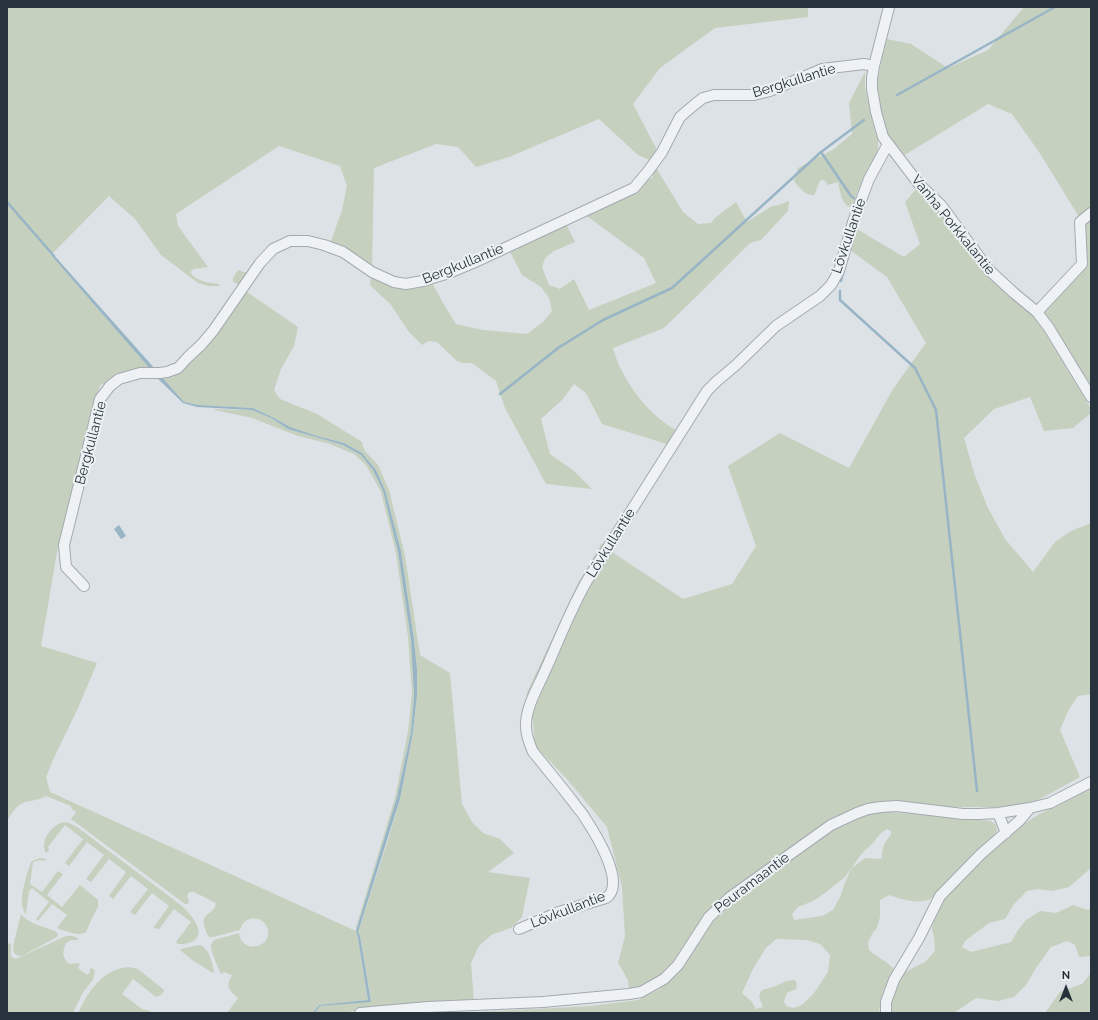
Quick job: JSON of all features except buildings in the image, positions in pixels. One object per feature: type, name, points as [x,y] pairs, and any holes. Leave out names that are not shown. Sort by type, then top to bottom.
[{"type":"street","name":"Vanha Porkkalantie","points":[[889,7],[874,66],[872,89],[876,112],[883,137],[919,184],[941,206],[989,270],[1037,312],[1049,328],[1091,397]]},
{"type":"street","name":"Bergkullantie","points":[[84,586],[66,567],[64,545],[100,399],[110,386],[119,380],[140,373],[160,373],[178,368],[213,331],[260,263],[273,249],[290,241],[308,241],[343,252],[372,272],[394,282],[406,284],[423,282],[449,273],[634,188],[650,170],[662,152],[680,117],[703,98],[714,95],[754,95],[777,88],[822,69],[846,65],[864,64],[874,66]]},
{"type":"street","name":"Lövkullantie","points":[[519,929],[559,912],[606,898],[610,895],[612,890],[612,870],[601,844],[585,817],[534,752],[528,742],[526,731],[527,716],[532,700],[573,607],[588,579],[707,391],[717,380],[735,367],[776,326],[820,296],[831,285],[839,271],[853,222],[869,179],[888,144]]},
{"type":"street","points":[[1037,312],[1082,264],[1080,222],[1091,214]]},
{"type":"street","name":"Peuramaantie","points":[[360,1013],[428,1007],[543,1002],[641,992],[664,979],[678,965],[709,917],[729,898],[831,825],[868,809],[881,807],[896,806],[964,814],[998,813],[1030,808],[1050,803],[1091,782]]},
{"type":"street","points":[[886,1013],[886,1002],[894,980],[919,938],[940,896],[981,854],[1019,821],[1030,808]]},
{"type":"street","points":[[998,813],[1006,833]]},
{"type":"green space","points":[[7,7],[808,7],[808,17],[715,28],[660,68],[633,104],[658,152],[652,161],[638,155],[599,119],[509,157],[476,167],[458,147],[436,144],[374,168],[372,269],[330,244],[342,210],[347,186],[340,166],[279,146],[176,214],[178,226],[208,267],[194,269],[190,272],[195,278],[219,284],[219,286],[209,286],[198,283],[161,255],[135,219],[109,196],[51,255],[151,370],[139,368],[100,385],[57,552],[41,646],[97,663],[46,777],[50,792],[356,931],[368,1000],[319,1005],[313,1013],[227,1013],[238,998],[232,993],[228,985],[232,975],[224,972],[221,974],[213,955],[211,944],[214,940],[239,933],[241,940],[246,945],[257,946],[262,944],[266,940],[268,934],[267,927],[263,922],[259,919],[252,918],[246,920],[242,924],[240,930],[209,937],[205,929],[204,919],[205,916],[213,910],[216,903],[194,892],[190,892],[187,895],[189,901],[188,904],[185,904],[71,819],[76,811],[72,810],[71,806],[46,796],[22,803],[7,821],[7,797],[9,794],[7,793]]},
{"type":"green space","points":[[1024,7],[1091,7],[1091,212],[1081,220],[1039,152],[1012,114],[988,104],[903,156],[886,134],[878,102],[877,85],[887,39],[911,44],[948,68],[988,50]]},
{"type":"green space","points":[[865,72],[865,88],[878,139],[878,151],[858,190],[853,204],[849,207],[844,203],[838,182],[828,185],[824,180],[821,180],[814,195],[811,195],[800,189],[794,181],[798,168],[834,149],[852,134],[849,103]]},
{"type":"green space","points":[[655,166],[683,212],[698,224],[711,223],[716,217],[736,202],[747,222],[772,206],[789,201],[788,211],[761,240],[750,243],[664,328],[613,348],[622,372],[637,395],[655,415],[676,430],[667,444],[602,424],[586,393],[574,384],[562,400],[541,419],[550,454],[574,471],[592,489],[546,484],[505,408],[496,381],[472,363],[457,361],[437,342],[428,341],[422,345],[409,332],[391,305],[370,285],[371,277],[390,284],[431,281],[456,324],[483,330],[527,334],[543,322],[552,311],[549,298],[541,287],[522,275],[508,248],[565,222],[575,242],[554,251],[545,258],[542,267],[549,285],[560,289],[574,279],[589,310],[656,283],[644,258],[584,214],[646,179],[653,178],[652,170]]},
{"type":"green space","points":[[918,187],[1031,313],[1045,333],[1091,409],[1091,413],[1073,428],[1044,431],[1030,397],[994,409],[964,438],[975,476],[988,508],[1005,539],[1033,572],[1055,542],[1071,531],[1091,523],[1091,694],[1078,696],[1069,709],[1060,730],[1080,777],[1038,800],[1011,807],[949,807],[882,803],[830,820],[742,882],[721,899],[701,919],[673,962],[660,976],[648,984],[629,991],[628,980],[618,963],[625,936],[622,887],[607,827],[566,778],[535,746],[532,711],[582,595],[609,550],[683,599],[732,584],[756,546],[728,466],[780,433],[849,468],[893,389],[926,343],[887,277],[850,250],[855,228],[904,257],[920,244],[905,202]]},
{"type":"green space","points":[[1091,216],[1091,391],[1041,311],[1085,265],[1083,223]]},
{"type":"green space","points":[[238,270],[249,272],[243,286],[233,282],[233,278]]},
{"type":"green space","points":[[244,290],[298,327],[294,346],[281,369],[274,390],[280,399],[317,414],[362,442],[365,451],[378,465],[389,490],[405,556],[420,655],[450,673],[462,804],[472,822],[483,833],[500,839],[514,853],[488,872],[530,878],[522,917],[511,928],[491,935],[479,946],[471,963],[474,1002],[370,1008],[343,1013],[315,1013],[320,1006],[371,1001],[360,936],[358,932],[400,799],[413,732],[417,695],[417,669],[401,551],[385,490],[376,470],[362,453],[344,443],[290,427],[253,408],[198,405],[184,402],[161,376],[179,370]]},
{"type":"green space","points":[[213,409],[252,410],[271,418],[288,429],[343,445],[361,455],[373,470],[383,491],[398,552],[411,640],[414,695],[411,732],[397,797],[356,931],[395,798],[408,731],[412,693],[408,637],[396,553],[381,492],[366,465],[354,454],[330,444],[298,436],[252,418]]},
{"type":"green space","points":[[602,543],[605,546],[531,696],[526,695],[577,585]]},
{"type":"green space","points":[[1091,786],[1091,868],[1069,887],[1052,891],[1038,889],[1027,891],[1014,904],[1005,919],[989,923],[965,941],[962,947],[971,952],[1011,942],[1026,920],[1040,911],[1056,913],[1073,905],[1088,910],[1091,908],[1091,956],[1079,957],[1075,945],[1067,941],[1051,947],[1026,985],[1014,997],[998,1001],[976,998],[954,1013],[889,1013],[890,1001],[901,974],[925,962],[935,951],[932,929],[933,917],[943,901],[1003,840],[1038,815]]},
{"type":"green space","points":[[881,811],[991,821],[996,825],[997,831],[937,894],[930,899],[913,901],[889,895],[880,900],[880,917],[877,928],[868,942],[869,950],[893,968],[893,971],[892,977],[885,988],[880,1003],[879,1013],[459,1013],[591,1006],[638,1000],[660,989],[681,967],[714,917],[726,906],[841,824],[858,816]],"holes":[[[887,829],[891,831],[891,835],[884,845],[882,858],[865,858],[851,869],[841,895],[833,910],[822,916],[794,920],[792,914],[798,907],[813,901],[845,877],[863,852],[881,833]],[[776,939],[807,940],[820,944],[830,955],[828,972],[814,993],[802,1005],[793,1008],[786,1006],[784,1001],[787,993],[796,989],[797,984],[795,980],[791,980],[761,991],[759,997],[763,1007],[756,1009],[751,1001],[742,993],[752,971],[765,949]]]},
{"type":"green space","points":[[66,822],[77,827],[182,906],[198,927],[199,932],[195,940],[185,944],[178,944],[176,942],[191,922],[174,909],[159,929],[153,928],[169,906],[152,893],[135,915],[130,912],[148,889],[131,876],[113,899],[109,896],[126,872],[109,859],[91,882],[86,879],[104,855],[87,842],[69,866],[65,863],[83,839],[65,825],[48,847],[49,851],[46,853],[44,843],[48,833],[56,825]]},
{"type":"green space","points":[[40,858],[46,859],[45,861],[40,860],[33,862],[30,884],[42,892],[58,871],[63,874],[47,895],[62,907],[80,885],[98,900],[98,907],[86,932],[76,934],[57,928],[67,915],[52,904],[38,921],[36,919],[49,902],[32,888],[29,891],[26,914],[22,903],[25,881],[31,862]]},
{"type":"green space","points":[[21,914],[32,923],[55,931],[58,934],[57,937],[22,956],[16,955],[13,946]]},
{"type":"green space","points":[[66,936],[78,938],[78,940],[71,940],[66,943],[63,952],[65,959],[69,964],[80,964],[78,968],[87,975],[92,968],[95,971],[93,980],[83,992],[73,1013],[7,1013],[7,943],[11,944],[11,955],[16,959]]},
{"type":"green space","points":[[199,945],[202,946],[210,955],[214,971],[213,973],[192,960],[180,950]]},
{"type":"green space","points":[[129,967],[138,969],[164,991],[161,995],[156,997],[133,979],[122,994],[142,1009],[150,1011],[150,1013],[78,1013],[92,989],[98,982],[111,972]]},
{"type":"green space","points":[[1091,973],[1091,1013],[1045,1013],[1060,992],[1082,984]]},
{"type":"water","points":[[53,254],[156,370],[151,370],[51,255]]},
{"type":"water","points":[[161,376],[184,402],[198,405],[253,408],[290,427],[344,443],[362,453],[376,470],[385,490],[401,551],[414,640],[417,669],[417,695],[413,732],[400,799],[358,932],[360,936],[371,1002],[320,1006],[315,1013],[313,1013],[319,1005],[368,1000],[356,931],[397,797],[411,732],[414,695],[411,640],[398,552],[383,491],[373,470],[361,455],[343,445],[288,429],[271,418],[252,410],[197,407],[183,403],[156,377]]},
{"type":"water","points":[[119,525],[126,536],[121,539],[114,529]]},
{"type":"waterway","points":[[897,95],[1055,7]]},
{"type":"waterway","points":[[854,198],[851,196],[821,152],[864,120]]},
{"type":"waterway","points":[[500,394],[558,348],[603,320],[672,288],[821,152]]},
{"type":"waterway","points":[[7,202],[54,256]]},
{"type":"waterway","points":[[841,281],[843,272]]},
{"type":"waterway","points":[[840,291],[840,300],[915,368],[936,410],[977,791]]}]
